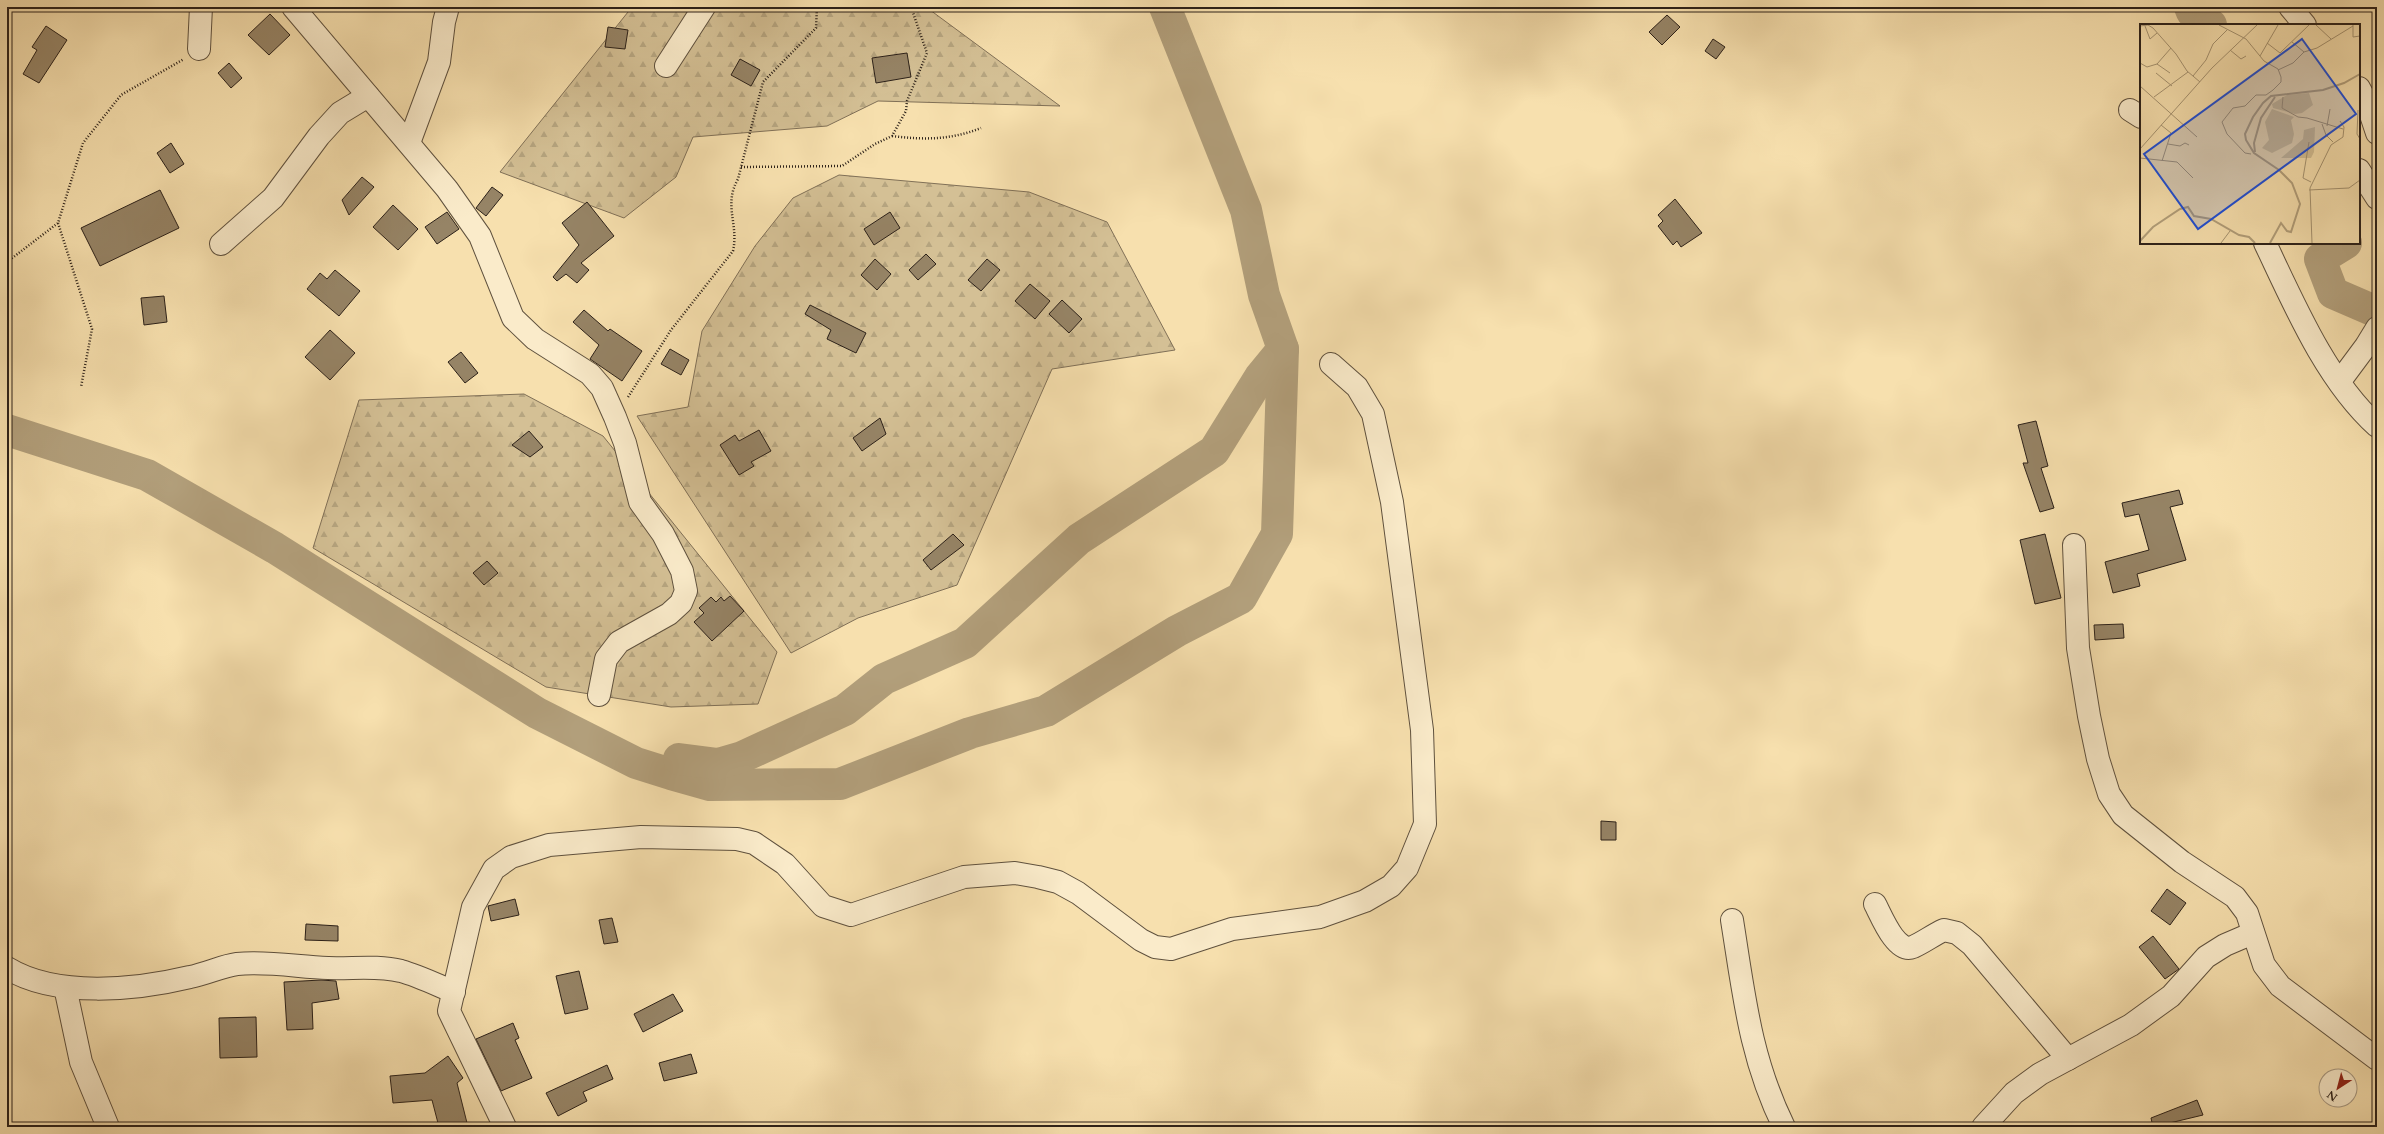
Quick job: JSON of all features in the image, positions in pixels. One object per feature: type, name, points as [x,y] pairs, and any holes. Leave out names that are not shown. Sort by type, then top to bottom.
[{"type":"street","points":[[199,49],[201,7]]},
{"type":"street","points":[[293,7],[447,189],[480,236],[513,318],[535,339],[590,374],[602,388],[615,417],[625,443],[640,502],[663,534],[682,571],[686,591],[681,603],[669,614],[619,642],[606,659],[599,695]]},
{"type":"street","points":[[409,143],[439,62],[444,22],[448,7]]},
{"type":"street","points":[[666,66],[704,7]]},
{"type":"street","points":[[2283,24],[2289,7],[2304,24]]},
{"type":"street","points":[[2360,90],[2367,102],[2377,133]]},
{"type":"street","points":[[221,244],[273,198],[319,136],[340,113],[368,96]]},
{"type":"street","points":[[2360,172],[2377,198]]},
{"type":"street","points":[[2265,244],[2306,328],[2363,414],[2377,426]]},
{"type":"street","points":[[2340,381],[2366,346],[2377,328]]},
{"type":"street","points":[[505,1127],[449,1011],[473,908],[494,869],[511,857],[549,845],[641,837],[737,839],[754,843],[785,864],[823,906],[851,915],[964,877],[1015,873],[1058,882],[1078,893],[1141,940],[1155,948],[1171,949],[1232,929],[1320,917],[1365,901],[1391,886],[1408,868],[1425,824],[1422,730],[1392,502],[1373,414],[1357,387],[1331,364]]},
{"type":"street","points":[[2074,545],[2078,648],[2089,716],[2098,759],[2109,794],[2123,816],[2182,862],[2236,897],[2247,913],[2264,965],[2280,986],[2377,1059]]},
{"type":"street","points":[[1875,904],[1897,943],[1906,948],[1912,947],[1944,930],[1956,933],[1972,945],[2068,1059]]},
{"type":"street","points":[[1732,920],[1750,1034],[1759,1068],[1784,1127]]},
{"type":"street","points":[[1984,1127],[2014,1093],[2040,1074],[2130,1025],[2171,996],[2206,957],[2225,945],[2253,933]]},
{"type":"street","points":[[7,968],[22,977],[65,987],[111,988],[154,984],[190,977],[236,964],[251,963],[340,969],[378,967],[401,971],[454,992]]},
{"type":"street","points":[[65,987],[81,1062],[108,1127]]},
{"type":"path","points":[[615,417],[671,330],[733,251],[736,237],[730,204],[732,189],[741,168],[763,82],[816,28],[817,7]]},
{"type":"path","points":[[892,136],[906,111],[907,101],[928,53],[911,7]]},
{"type":"path","points":[[81,387],[92,329],[58,223],[83,143],[121,96],[199,49]]},
{"type":"path","points":[[741,168],[842,166],[875,144],[892,136],[924,140],[945,139],[964,135],[981,128]]},
{"type":"path","points":[[7,262],[58,223]]},
{"type":"green space","points":[[632,7],[926,7],[1060,106],[878,101],[827,126],[693,137],[676,177],[624,218],[500,172]]},
{"type":"green space","points":[[839,175],[1029,192],[1107,222],[1175,350],[1052,369],[957,585],[858,618],[791,653],[637,416],[688,407],[702,331],[755,246],[793,198]]},
{"type":"green space","points":[[524,394],[603,436],[777,652],[758,704],[671,707],[546,687],[313,548],[359,400]]},
{"type":"building","points":[[270,14],[290,35],[269,55],[248,35]]},
{"type":"building","points":[[1667,15],[1680,27],[1662,45],[1649,32]]},
{"type":"building","points":[[46,26],[67,40],[39,83],[23,74],[37,50],[32,47]]},
{"type":"building","points":[[608,27],[628,30],[625,49],[605,47]]},
{"type":"building","points":[[1713,39],[1725,47],[1716,59],[1705,51]]},
{"type":"building","points":[[907,53],[911,77],[876,83],[872,58]]},
{"type":"building","points":[[740,59],[760,70],[751,86],[731,75]]},
{"type":"building","points":[[229,63],[242,78],[231,88],[218,73]]},
{"type":"building","points":[[171,143],[184,164],[170,173],[157,153]]},
{"type":"building","points":[[362,177],[374,187],[349,215],[342,200]]},
{"type":"building","points":[[492,187],[503,195],[486,216],[476,208]]},
{"type":"building","points":[[160,190],[179,228],[100,266],[81,228]]},
{"type":"building","points":[[1675,199],[1702,233],[1681,247],[1677,241],[1673,245],[1658,226],[1663,221],[1658,215]]},
{"type":"building","points":[[587,202],[614,236],[581,263],[589,270],[577,283],[566,274],[557,281],[553,277],[579,245],[562,223]]},
{"type":"building","points":[[393,205],[418,229],[398,250],[373,227]]},
{"type":"building","points":[[447,212],[459,229],[437,244],[425,227]]},
{"type":"building","points":[[890,212],[900,228],[874,245],[864,229]]},
{"type":"building","points":[[926,254],[936,264],[918,280],[909,270]]},
{"type":"building","points":[[875,259],[891,274],[877,290],[861,275]]},
{"type":"building","points":[[987,259],[1000,270],[981,291],[968,280]]},
{"type":"building","points":[[335,270],[360,291],[339,316],[307,289],[320,273],[327,279]]},
{"type":"building","points":[[1030,284],[1050,301],[1035,319],[1015,301]]},
{"type":"building","points":[[164,296],[167,322],[144,325],[141,298]]},
{"type":"building","points":[[1062,300],[1082,319],[1069,333],[1049,314]]},
{"type":"building","points":[[810,305],[866,333],[856,353],[827,339],[831,330],[805,314]]},
{"type":"building","points":[[584,310],[608,331],[610,329],[642,351],[622,381],[590,359],[599,345],[573,322]]},
{"type":"building","points":[[330,330],[355,353],[330,380],[305,357]]},
{"type":"building","points":[[670,349],[689,360],[681,375],[661,364]]},
{"type":"building","points":[[461,352],[478,373],[465,383],[448,362]]},
{"type":"building","points":[[880,418],[886,434],[862,451],[853,438]]},
{"type":"building","points":[[2036,421],[2048,466],[2041,468],[2054,508],[2040,512],[2023,463],[2028,463],[2018,425]]},
{"type":"building","points":[[759,430],[771,451],[751,462],[754,466],[739,475],[720,445],[735,435],[739,441]]},
{"type":"building","points":[[529,431],[543,447],[530,457],[512,445]]},
{"type":"building","points":[[2179,490],[2183,504],[2170,507],[2186,560],[2137,574],[2140,586],[2113,593],[2105,562],[2149,550],[2139,514],[2125,517],[2122,503]]},
{"type":"building","points":[[953,534],[964,545],[931,570],[923,560]]},
{"type":"building","points":[[2045,534],[2061,598],[2035,604],[2020,540]]},
{"type":"building","points":[[487,561],[498,573],[484,585],[473,573]]},
{"type":"building","points":[[730,596],[744,611],[712,641],[694,622],[704,613],[699,608],[711,597],[716,602],[721,597],[724,601]]},
{"type":"building","points":[[2123,624],[2124,638],[2095,640],[2094,625]]},
{"type":"building","points":[[1601,821],[1616,822],[1616,840],[1601,840]]},
{"type":"building","points":[[2167,889],[2186,903],[2170,925],[2151,911]]},
{"type":"building","points":[[515,899],[519,915],[491,921],[488,906]]},
{"type":"building","points":[[612,918],[618,942],[604,944],[599,920]]},
{"type":"building","points":[[306,924],[338,926],[338,941],[305,940]]},
{"type":"building","points":[[2153,936],[2179,969],[2165,979],[2139,947]]},
{"type":"building","points":[[579,971],[588,1009],[565,1014],[556,976]]},
{"type":"building","points":[[321,980],[336,981],[339,999],[312,1003],[313,1029],[287,1030],[284,982]]},
{"type":"building","points":[[673,994],[683,1011],[643,1032],[634,1014]]},
{"type":"building","points":[[256,1017],[257,1057],[220,1058],[219,1018]]},
{"type":"building","points":[[513,1023],[519,1038],[515,1040],[532,1078],[501,1091],[476,1039]]},
{"type":"building","points":[[691,1054],[697,1073],[664,1081],[659,1063]]},
{"type":"building","points":[[448,1056],[463,1078],[457,1083],[468,1127],[439,1127],[432,1100],[393,1103],[390,1076],[425,1073]]},
{"type":"building","points":[[607,1065],[613,1079],[583,1092],[587,1101],[558,1116],[546,1093]]},
{"type":"building","points":[[2197,1100],[2203,1115],[2153,1127],[2151,1118]]},
{"type":"waterway","points":[[7,430],[147,475],[275,548],[537,713],[636,763],[710,785],[840,784],[970,733],[1046,711],[1177,631],[1241,598],[1277,534],[1283,349],[1264,295],[1246,210],[1165,7]]},
{"type":"waterway","points":[[2190,7],[2192,12],[2210,24]]},
{"type":"waterway","points":[[2344,244],[2320,259],[2333,293],[2377,312]]},
{"type":"waterway","points":[[679,759],[718,764],[742,757],[845,710],[884,679],[965,643],[1079,539],[1214,451],[1260,377],[1283,349]]}]
